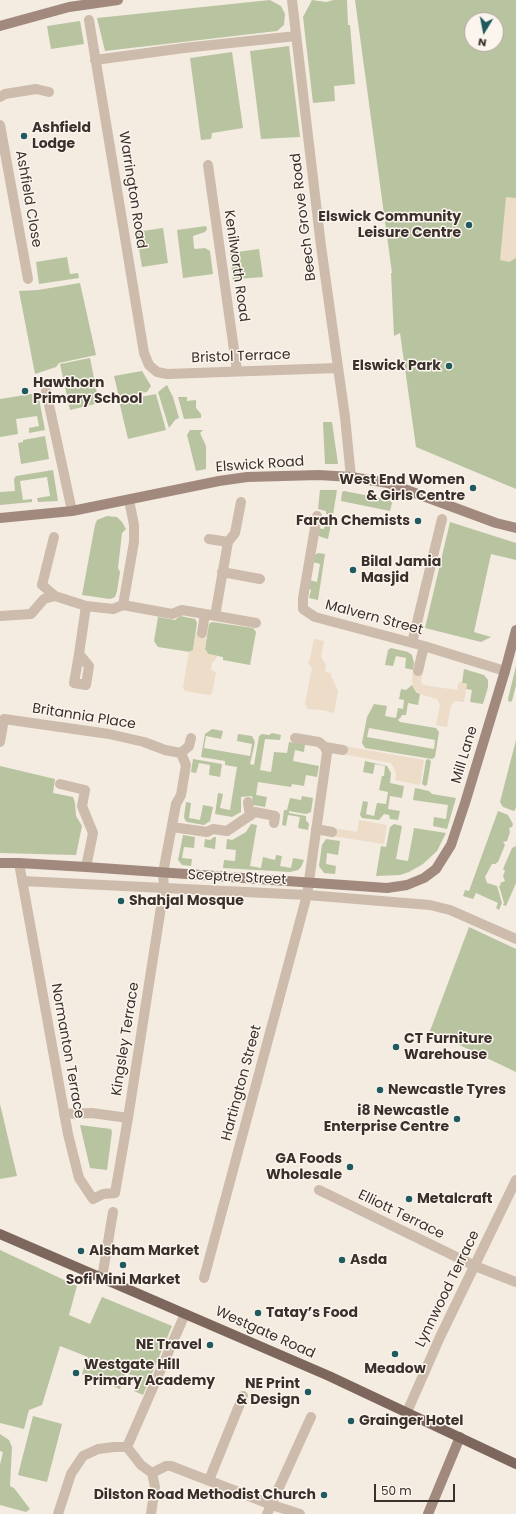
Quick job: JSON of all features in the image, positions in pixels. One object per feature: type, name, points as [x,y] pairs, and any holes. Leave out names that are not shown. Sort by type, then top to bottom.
[{"type":"main road","name":"Westgate Road","points":[[0,1234],[329,1376],[516,1464]]},
{"type":"street","points":[[0,26],[69,7],[118,0]]},
{"type":"street","name":"Beech Grove Road","points":[[292,0],[321,246],[345,417],[351,477]]},
{"type":"street","name":"Warrington Road","points":[[89,20],[144,353],[149,365]]},
{"type":"street","points":[[95,60],[177,49],[296,36]]},
{"type":"street","points":[[0,97],[6,94],[36,89],[49,92]]},
{"type":"street","name":"Ashfield Close","points":[[0,125],[28,279]]},
{"type":"street","name":"Kenilworth Road","points":[[208,165],[238,370]]},
{"type":"street","name":"Bristol Terrace","points":[[149,365],[157,372],[167,374],[238,370],[338,368]]},
{"type":"street","points":[[46,391],[72,511]]},
{"type":"street","name":"Elswick Road","points":[[0,518],[72,511],[218,481],[240,478],[293,475],[371,479],[399,486],[496,523],[516,528]]},
{"type":"street","points":[[123,605],[134,542],[134,525],[129,500]]},
{"type":"street","points":[[215,616],[228,542],[235,533],[241,502]]},
{"type":"street","name":"Malvern Street","points":[[317,516],[302,598],[303,609],[315,616],[424,646],[505,671]]},
{"type":"street","points":[[412,643],[442,519]]},
{"type":"street","points":[[54,537],[42,585],[55,596],[86,606],[113,609],[123,605],[172,614],[182,610],[256,623]]},
{"type":"street","points":[[209,539],[228,542]]},
{"type":"street","points":[[222,572],[260,579]]},
{"type":"street","points":[[0,616],[31,614],[44,599],[55,596]]},
{"type":"street","points":[[79,654],[86,606]]},
{"type":"street","points":[[202,632],[205,614]]},
{"type":"street","name":"Mill Lane","points":[[424,878],[436,869],[451,845],[505,671],[516,630]]},
{"type":"street","points":[[418,671],[424,646]]},
{"type":"street","name":"Britannia Place","points":[[0,742],[4,719],[109,734],[181,753]]},
{"type":"street","points":[[163,873],[176,804],[181,795],[186,765],[181,753],[189,746],[191,738]]},
{"type":"street","points":[[295,738],[319,742],[325,746],[343,750]]},
{"type":"street","name":"Hartington Street","points":[[204,1278],[307,895],[327,753],[325,746]]},
{"type":"street","points":[[60,784],[85,790],[82,806],[93,833],[86,867]]},
{"type":"street","points":[[248,802],[250,816]]},
{"type":"street","points":[[172,827],[207,832],[213,829],[227,831],[256,812],[275,816],[274,823]]},
{"type":"street","points":[[316,830],[332,832]]},
{"type":"street","name":"Sceptre Street","points":[[0,863],[86,867],[387,888],[407,885],[424,878]]},
{"type":"street","name":"Normanton Terrace","points":[[19,863],[64,1114],[79,1178],[93,1199],[103,1194],[115,1193]]},
{"type":"street","name":"Kingsley Terrace","points":[[115,1193],[164,888],[163,873]]},
{"type":"street","name":"Sceptre Street","points":[[22,881],[307,895],[430,905],[450,910],[516,940]]},
{"type":"street","points":[[64,1114],[92,1113],[128,1118]]},
{"type":"street","name":"Lynnwood Terrace","points":[[407,1412],[440,1337],[516,1180]]},
{"type":"street","name":"Elliott Terrace","points":[[319,1190],[475,1266],[516,1282]]},
{"type":"street","points":[[102,1278],[113,1212]]},
{"type":"street","points":[[127,1448],[185,1314]]},
{"type":"street","points":[[209,1480],[243,1396]]},
{"type":"street","points":[[269,1510],[311,1417]]},
{"type":"street","points":[[428,1514],[460,1437]]},
{"type":"street","points":[[58,1514],[71,1474],[83,1456],[98,1449],[114,1447],[127,1448],[141,1465],[152,1473],[155,1487],[151,1514]]},
{"type":"street","points":[[152,1473],[166,1466],[171,1466],[209,1480],[269,1510],[300,1514]]},
{"type":"green space","points":[[270,0],[281,6],[285,14],[284,25],[277,31],[105,51],[97,18]]},
{"type":"green space","points":[[312,0],[326,2],[334,0],[347,0],[348,25],[350,25],[355,84],[334,86],[335,101],[313,103],[303,17]]},
{"type":"green space","name":"Elswick Park","points":[[355,0],[516,0],[516,489],[416,447],[400,333],[394,336],[391,273]]},
{"type":"green space","points":[[80,21],[84,44],[51,49],[47,26]]},
{"type":"green space","points":[[289,46],[300,137],[261,139],[250,51]]},
{"type":"green space","points":[[232,52],[243,128],[212,133],[211,139],[201,140],[190,58]]},
{"type":"green space","points":[[206,226],[207,229],[205,232],[193,236],[194,248],[205,248],[210,251],[213,274],[183,278],[177,230]]},
{"type":"green space","points":[[163,228],[168,263],[142,267],[136,232]]},
{"type":"green space","points":[[259,249],[263,277],[238,279],[233,281],[230,253]]},
{"type":"green space","points":[[67,257],[70,274],[78,273],[79,278],[39,284],[36,262]]},
{"type":"green space","points":[[80,283],[96,355],[59,363],[56,367],[35,374],[19,291],[38,290]]},
{"type":"green space","points":[[90,358],[99,403],[70,410],[60,364]]},
{"type":"green space","points":[[142,371],[151,386],[147,392],[119,397],[114,376]]},
{"type":"green space","points":[[167,385],[173,397],[179,418],[175,420],[169,428],[158,392]]},
{"type":"green space","points":[[38,393],[45,430],[29,433],[29,428],[39,426],[37,416],[16,419],[18,434],[0,437],[0,399]]},
{"type":"green space","points":[[156,394],[166,430],[128,439],[119,401]]},
{"type":"green space","points":[[178,397],[187,397],[187,401],[196,400],[196,408],[201,414],[201,418],[184,419]]},
{"type":"green space","points":[[323,422],[332,422],[338,464],[325,464]]},
{"type":"green space","points":[[190,430],[203,430],[200,433],[206,446],[206,469],[196,471],[187,435]]},
{"type":"green space","points":[[45,436],[49,459],[21,464],[18,443],[23,442],[23,440]]},
{"type":"green space","points":[[53,470],[58,501],[38,502],[37,498],[50,496],[47,477],[20,481],[23,500],[32,499],[32,502],[0,505],[0,492],[15,491],[14,479],[16,476]]},
{"type":"green space","points":[[320,490],[337,490],[333,515],[326,514],[326,511],[318,509]]},
{"type":"green space","points":[[344,491],[390,500],[392,503],[390,511],[341,501],[342,492]]},
{"type":"green space","points":[[107,516],[117,517],[126,529],[122,533],[118,568],[120,572],[117,591],[115,597],[110,599],[82,595],[95,525],[97,520]]},
{"type":"green space","points":[[326,517],[332,519],[328,539],[318,535],[317,528],[324,529]]},
{"type":"green space","points":[[450,522],[516,543],[516,560],[491,554],[474,632],[491,637],[481,642],[425,628]]},
{"type":"green space","points":[[318,553],[325,554],[318,600],[309,598],[311,590],[308,587],[309,580],[317,582],[320,564],[313,562],[315,555]]},
{"type":"green space","points":[[180,616],[195,619],[197,623],[193,650],[190,652],[158,647],[154,641],[158,617],[175,620]]},
{"type":"green space","points":[[212,622],[253,628],[256,632],[250,665],[223,660],[223,657],[208,654],[205,649],[209,624]]},
{"type":"green space","points":[[391,648],[408,652],[412,655],[414,663],[413,670],[405,668],[406,658],[396,656],[393,666],[385,665],[388,650]]},
{"type":"green space","points":[[516,666],[516,685],[512,701],[509,702],[508,699]]},
{"type":"green space","points":[[464,669],[484,675],[488,680],[488,687],[483,704],[470,702],[472,690],[466,689],[467,684],[462,683]]},
{"type":"green space","points":[[412,685],[416,692],[420,694],[418,705],[408,703],[406,715],[402,715],[398,720],[400,722],[436,728],[439,732],[435,757],[432,759],[365,748],[362,743],[367,717],[374,704],[387,706],[385,716],[396,718],[398,708],[403,709],[404,700],[399,699],[401,689],[406,690]],"holes":[[[369,728],[435,740],[434,749],[367,737]]]},
{"type":"green space","points":[[212,729],[223,731],[221,739],[206,736],[204,748],[250,756],[252,744],[237,741],[238,734],[252,736],[255,742],[250,764],[254,765],[259,736],[262,734],[269,735],[272,733],[281,735],[280,740],[265,739],[260,770],[271,772],[274,752],[287,753],[289,742],[305,744],[304,752],[295,750],[293,761],[319,766],[317,777],[306,775],[304,786],[292,784],[291,787],[258,782],[256,795],[267,797],[265,807],[253,805],[252,796],[241,797],[241,812],[232,817],[215,814],[218,793],[223,794],[220,808],[230,810],[237,767],[225,765],[225,761],[201,757],[205,734]]},
{"type":"green space","points":[[516,740],[516,808],[514,811],[503,807],[500,802]]},
{"type":"green space","points":[[193,759],[222,764],[220,777],[209,775],[210,765],[199,763],[196,773],[191,772]]},
{"type":"green space","points":[[428,759],[431,761],[427,785],[425,786],[422,784],[426,760]]},
{"type":"green space","points":[[365,761],[387,766],[391,773],[390,783],[404,786],[402,798],[390,796],[388,809],[400,811],[398,820],[390,819],[389,815],[384,814],[379,820],[362,818],[360,815],[363,801],[368,802],[366,814],[374,816],[377,803],[386,804],[388,792],[379,790],[382,776],[384,776],[385,766],[375,764],[373,774],[363,772]]},
{"type":"green space","points":[[0,766],[55,779],[53,793],[73,797],[76,816],[82,826],[76,855],[0,853]]},
{"type":"green space","points":[[415,788],[429,791],[432,794],[456,798],[447,829],[433,826],[434,817],[446,819],[448,805],[413,800]]},
{"type":"green space","points":[[302,796],[313,798],[311,812],[306,814],[289,811],[289,813],[306,816],[306,820],[309,824],[308,830],[298,828],[300,817],[288,815],[286,826],[282,825],[284,810],[287,810],[290,798],[301,800]]},
{"type":"green space","points":[[186,802],[191,803],[189,818],[200,820],[203,805],[213,807],[210,821],[204,825],[187,822],[184,817]]},
{"type":"green space","points":[[498,811],[508,815],[513,824],[512,827],[509,828],[510,832],[507,841],[503,842],[505,845],[498,862],[492,864],[485,877],[487,883],[497,886],[502,903],[499,910],[496,908],[498,903],[476,893],[473,899],[463,896],[465,890],[469,891]]},
{"type":"green space","points":[[251,824],[257,825],[250,866],[261,868],[263,857],[275,860],[276,855],[282,856],[280,866],[291,868],[293,858],[304,860],[301,867],[298,870],[290,872],[223,868],[224,860],[235,861],[236,850],[226,849],[227,839],[232,840],[246,832]]},
{"type":"green space","points":[[394,824],[402,826],[396,859],[408,861],[414,828],[446,833],[437,851],[423,864],[400,875],[376,876],[381,846],[386,847],[390,827]]},
{"type":"green space","points":[[183,835],[195,837],[194,848],[184,847],[182,858],[192,859],[191,866],[182,865],[178,860]]},
{"type":"green space","points":[[216,837],[215,849],[204,847],[205,839],[210,840]]},
{"type":"green space","points":[[326,839],[340,841],[338,855],[327,853],[326,864],[336,866],[335,874],[324,873],[319,866],[322,845]]},
{"type":"green space","points":[[516,846],[516,883],[506,906],[503,905],[504,903],[499,886],[501,885],[500,883],[505,881],[503,876],[505,871],[503,869],[512,848]]},
{"type":"green space","points":[[469,927],[516,949],[516,1072],[430,1031]]},
{"type":"green space","points":[[0,1104],[17,1176],[0,1179]]},
{"type":"green space","points":[[80,1125],[111,1129],[112,1132],[107,1170],[90,1168]]},
{"type":"green space","points":[[0,1250],[77,1286],[69,1315],[90,1324],[102,1297],[172,1326],[143,1395],[134,1391],[139,1378],[126,1373],[120,1389],[82,1374],[88,1357],[60,1346],[42,1405],[29,1410],[24,1429],[0,1423]]},
{"type":"green space","points":[[33,1416],[62,1424],[47,1482],[18,1475]]},
{"type":"green space","points":[[0,1434],[9,1440],[12,1447],[10,1486],[14,1488],[30,1509],[26,1512],[0,1505],[0,1465],[3,1452],[0,1451]]},
{"type":"shaded area","points":[[506,197],[516,198],[516,258],[509,262],[500,260]]},
{"type":"shaded area","points":[[196,632],[207,633],[205,649],[208,654],[217,656],[212,663],[211,670],[216,672],[212,693],[209,695],[185,691],[183,687],[189,652],[193,650]]},
{"type":"shaded area","points":[[314,639],[324,641],[321,657],[326,665],[325,672],[331,673],[338,691],[334,713],[318,709],[308,709],[305,704],[312,668],[308,663]]},
{"type":"shaded area","points":[[413,670],[423,671],[421,682],[423,685],[457,690],[459,682],[467,684],[464,702],[455,701],[451,705],[447,727],[436,725],[440,705],[437,699],[420,694],[414,689],[412,681]]},
{"type":"shaded area","points":[[344,746],[424,760],[420,785],[395,780],[396,774],[391,763],[343,754]]},
{"type":"shaded area","points":[[359,820],[387,825],[384,844],[332,836],[333,828],[357,832]]},
{"type":"place","name":"Ashfield Lodge","points":[[24,136]]},
{"type":"place","name":"Elswick Community Leisure Centre","points":[[469,225]]},
{"type":"place","name":"Elswick Park","points":[[449,366]]},
{"type":"place","name":"Hawthorn Primary School","points":[[25,391]]},
{"type":"place","name":"West End Women & Girls Centre","points":[[473,488]]},
{"type":"place","name":"Farah Chemists","points":[[418,521]]},
{"type":"place","name":"Bilal Jamia Masjid","points":[[353,570]]},
{"type":"place","name":"Shahjal Mosque","points":[[121,901]]},
{"type":"place","name":"CT Furniture Warehouse","points":[[396,1047]]},
{"type":"place","name":"Newcastle Tyres","points":[[380,1090]]},
{"type":"place","name":"i8 Newcastle Enterprise Centre","points":[[457,1119]]},
{"type":"place","name":"GA Foods Wholesale","points":[[350,1167]]},
{"type":"place","name":"Metalcraft","points":[[409,1199]]},
{"type":"place","name":"Alsham Market","points":[[81,1251]]},
{"type":"place","name":"Asda","points":[[342,1260]]},
{"type":"place","name":"Sofi Mini Market","points":[[123,1265]]},
{"type":"place","name":"Tatay’s Food","points":[[258,1313]]},
{"type":"place","name":"NE Travel","points":[[210,1345]]},
{"type":"place","name":"Meadow","points":[[395,1354]]},
{"type":"place","name":"Westgate Hill Primary Academy","points":[[76,1373]]},
{"type":"place","name":"NE Print & Design","points":[[308,1392]]},
{"type":"place","name":"Grainger Hotel","points":[[351,1421]]},
{"type":"place","name":"Dilston Road Methodist Church","points":[[324,1495]]}]
